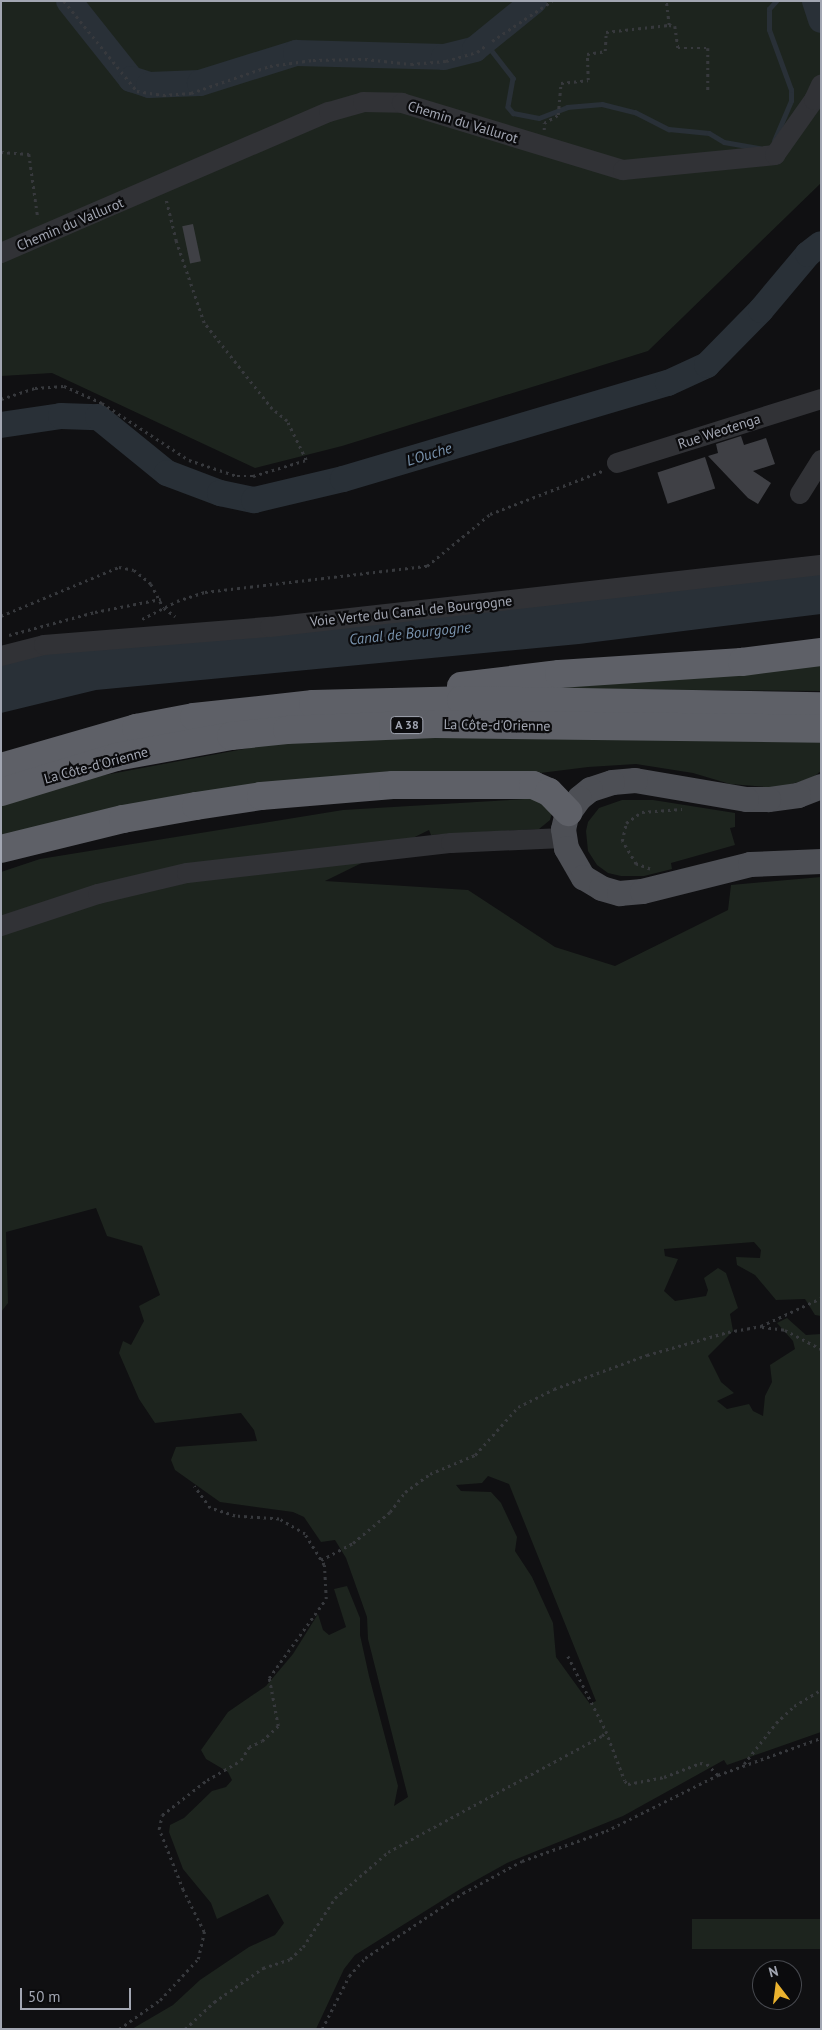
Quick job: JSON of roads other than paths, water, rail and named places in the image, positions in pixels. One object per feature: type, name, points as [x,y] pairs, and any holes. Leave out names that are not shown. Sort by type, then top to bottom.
[{"type":"highway","points":[[256,709],[559,674],[742,662],[821,652]]},
{"type":"highway","name":"La Côte-d'Orienne","points":[[1,767],[50,750],[136,728],[256,709],[348,702],[461,700],[821,706]]},
{"type":"highway","name":"La Côte-d'Orienne","points":[[1,792],[116,757],[230,736],[287,730],[435,724],[821,728]]},
{"type":"highway","points":[[1,849],[114,821],[196,806],[261,796],[384,786],[533,785],[549,792],[568,812]]},
{"type":"main road","points":[[821,786],[798,795],[761,799],[656,783],[620,780],[590,790],[568,812],[563,838],[583,877],[601,888],[619,893],[642,890],[750,864],[821,861]]},
{"type":"street","name":"Chemin du Vallurot","points":[[1,253],[38,235],[163,186],[329,112],[363,102],[402,103],[623,170],[775,155],[814,100],[821,85]]},
{"type":"street","name":"Rue Weotenga","points":[[617,463],[821,399]]},
{"type":"street","points":[[800,494],[821,460]]},
{"type":"street","name":"Voie Verte du Canal de Bourgogne","points":[[1,656],[44,646],[279,626],[821,565]]},
{"type":"street","points":[[1,926],[98,894],[187,873],[451,843],[563,838]]},
{"type":"water","name":"Canal de Bourgogne","points":[[821,573],[821,614],[579,644],[96,690],[1,713],[1,664],[33,654]]},
{"type":"waterway","points":[[69,1],[131,79],[149,85],[200,83],[296,53],[444,57],[475,49],[534,1]]},
{"type":"waterway","points":[[774,141],[791,101],[791,90],[769,30],[769,9],[776,1]]},
{"type":"waterway","points":[[812,1],[819,8]]},
{"type":"waterway","points":[[815,1],[821,20]]},
{"type":"waterway","points":[[485,42],[513,78],[508,107],[513,113],[539,118],[567,107],[602,104],[635,112],[669,129],[709,133],[724,142],[759,148]]},
{"type":"waterway","name":"L'Ouche","points":[[1,425],[61,416],[98,417],[167,473],[220,493],[254,500],[343,479],[668,383],[707,365],[761,310],[808,254],[821,244]]}]
